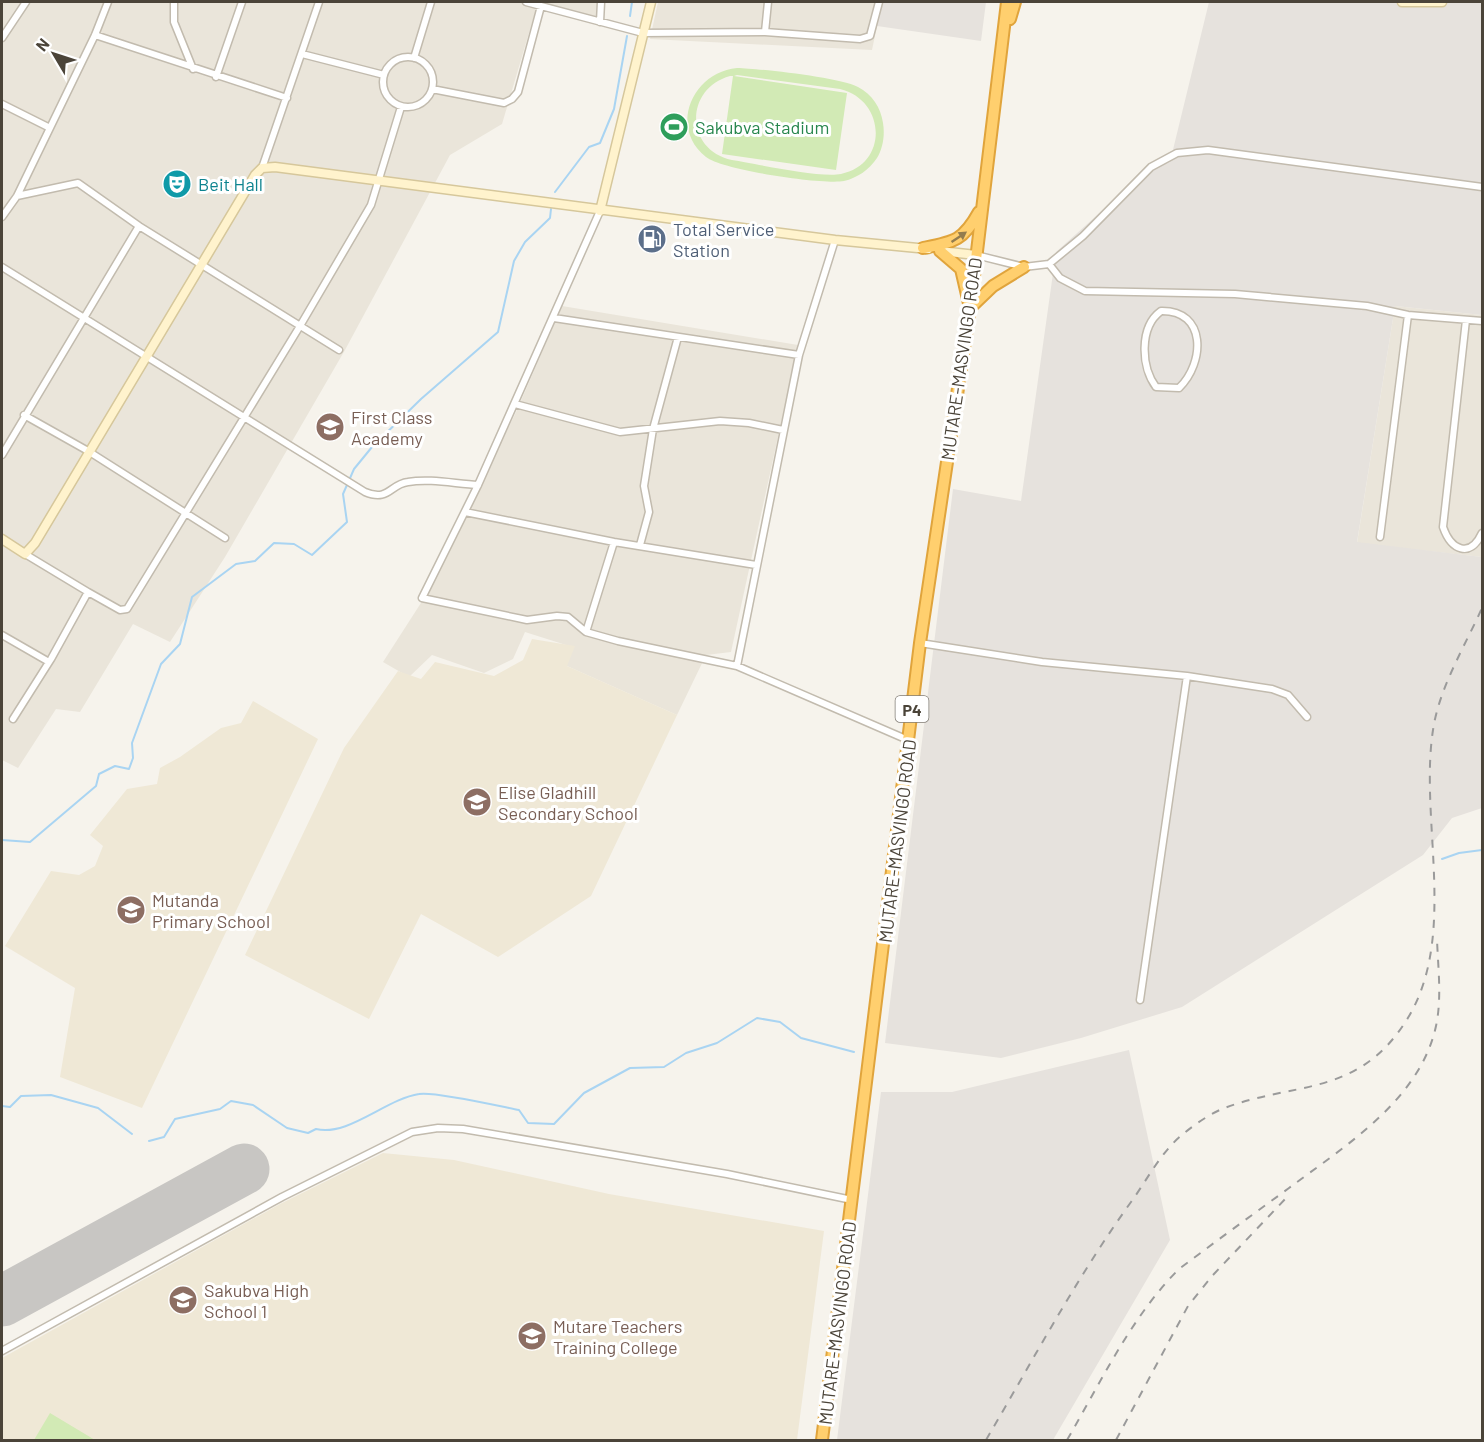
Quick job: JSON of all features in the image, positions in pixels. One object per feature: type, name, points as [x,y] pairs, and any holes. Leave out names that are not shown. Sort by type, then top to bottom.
[{"type":"highway","name":"MUTARE-MASVINGO ROAD","points":[[822,1440],[921,643],[970,308],[1006,27],[1007,2]]},
{"type":"highway","name":"MUTARE-MASVINGO ROAD","points":[[1006,27],[1016,2]]},
{"type":"highway","points":[[922,248],[949,243],[964,236],[982,206]]},
{"type":"highway","points":[[940,251],[961,269],[970,308]]},
{"type":"highway","points":[[970,308],[993,285],[1024,267]]},
{"type":"street","points":[[2,38],[26,2]]},
{"type":"street","points":[[2,217],[17,196],[95,35],[108,2]]},
{"type":"street","points":[[174,2],[174,22],[193,69]]},
{"type":"street","points":[[216,77],[242,2]]},
{"type":"street","points":[[25,554],[35,543],[88,451],[262,168],[319,2]]},
{"type":"street","points":[[414,58],[431,2]]},
{"type":"street","points":[[526,2],[643,33],[765,32],[866,38],[873,27],[879,2]]},
{"type":"street","points":[[600,22],[601,2]]},
{"type":"street","points":[[651,2],[600,211],[478,485],[422,598],[527,620],[557,616],[568,617],[586,632],[737,666],[909,740]]},
{"type":"street","points":[[765,32],[768,2]]},
{"type":"street","points":[[1402,2],[1442,2]]},
{"type":"street","points":[[432,88],[504,103],[512,99],[518,92],[537,4]]},
{"type":"street","points":[[95,35],[216,77],[287,98]]},
{"type":"street","points":[[302,54],[384,75]]},
{"type":"street","points":[[414,58],[428,68],[432,76],[432,88],[420,104],[401,107],[387,96],[384,90],[384,75],[392,63],[398,59],[414,58]]},
{"type":"street","points":[[2,104],[50,128]]},
{"type":"street","points":[[2,539],[120,610],[127,609],[371,205],[401,107]]},
{"type":"street","points":[[262,168],[275,166],[600,211],[976,255],[1024,267],[1049,264],[1083,236],[1151,167],[1178,153],[1208,150],[1482,188]]},
{"type":"street","points":[[17,196],[78,183],[140,226],[339,350]]},
{"type":"street","points":[[2,454],[140,226]]},
{"type":"street","points":[[737,666],[756,565],[770,510],[783,429],[800,355],[835,240]]},
{"type":"street","points":[[1049,264],[1060,278],[1085,291],[1235,294],[1376,307],[1408,315],[1482,321]]},
{"type":"street","points":[[2,267],[365,492],[382,495],[409,481],[478,485]]},
{"type":"street","points":[[1161,311],[1175,311],[1192,323],[1198,342],[1185,382],[1179,388],[1169,390],[1155,387],[1148,377],[1145,362],[1148,326],[1153,317],[1161,311]]},
{"type":"street","points":[[1380,537],[1408,315]]},
{"type":"street","points":[[554,318],[800,355]]},
{"type":"street","points":[[1466,320],[1443,527],[1448,541],[1454,547],[1465,549],[1474,545],[1482,533]]},
{"type":"street","points":[[640,545],[649,512],[644,486],[653,429],[678,337]]},
{"type":"street","points":[[515,404],[620,432],[720,421],[783,429]]},
{"type":"street","points":[[24,415],[88,451],[225,538]]},
{"type":"street","points":[[465,512],[614,542],[756,565]]},
{"type":"street","points":[[586,632],[614,542]]},
{"type":"street","points":[[14,719],[88,592]]},
{"type":"street","points":[[2,635],[49,662]]},
{"type":"street","points":[[921,643],[1042,662],[1187,676],[1272,688],[1288,695],[1307,717]]},
{"type":"street","points":[[1140,1000],[1187,676]]},
{"type":"street","points":[[2,1351],[282,1197],[412,1132],[429,1129],[464,1129],[727,1174],[852,1200]]},
{"type":"shaded area","points":[[2,2],[602,2],[602,24],[536,9],[502,124],[450,155],[345,350],[225,557],[170,642],[133,624],[80,712],[56,709],[18,768],[2,760]]},
{"type":"shaded area","points":[[658,2],[882,2],[872,50],[650,39]]},
{"type":"shaded area","points":[[882,2],[986,2],[981,41],[877,26]]},
{"type":"shaded area","points":[[1209,2],[1482,2],[1482,315],[1395,306],[1357,542],[1482,557],[1482,808],[1452,818],[1423,855],[1182,1007],[1081,1038],[1001,1058],[885,1043],[953,489],[1021,501],[1056,252],[1143,174],[1170,162]]},
{"type":"shaded area","points":[[562,306],[798,345],[731,652],[706,655],[677,715],[558,662],[566,645],[525,632],[513,659],[484,673],[432,655],[409,677],[383,662],[428,592],[517,410]]},
{"type":"shaded area","points":[[1395,306],[1482,315],[1482,557],[1357,543]]},
{"type":"shaded area","name":"Elise Gladhill Secondary School","points":[[532,639],[575,646],[567,666],[677,715],[591,896],[498,957],[421,914],[369,1019],[245,955],[344,748],[398,671],[421,679],[435,662],[494,676],[523,660]]},
{"type":"shaded area","name":"Mutanda Primary School","points":[[253,701],[318,739],[142,1108],[60,1077],[75,988],[5,946],[51,871],[79,875],[95,866],[103,846],[90,835],[127,789],[157,784],[160,768],[221,728],[241,723]]},
{"type":"shaded area","points":[[1129,1050],[1170,1240],[1053,1440],[837,1440],[881,1092],[952,1092]]},
{"type":"shaded area","name":"Mutare Teachers Training College","points":[[383,1153],[454,1160],[609,1194],[824,1231],[797,1440],[2,1440],[2,1358],[280,1204]]},
{"type":"green space","points":[[737,68],[781,72],[834,80],[858,87],[872,98],[882,117],[884,137],[877,158],[858,176],[833,182],[795,179],[751,171],[731,167],[706,157],[695,145],[689,131],[688,117],[691,103],[698,90],[708,79],[721,72]],"holes":[[[737,75],[840,89],[855,95],[866,106],[873,118],[876,132],[874,146],[868,158],[857,168],[831,175],[732,160],[717,154],[705,144],[699,132],[696,119],[698,106],[704,93],[715,83],[733,76],[722,154],[836,170],[847,93],[734,76]]]},
{"type":"green space","points":[[50,1413],[95,1440],[34,1440]]},
{"type":"waterway","points":[[630,16],[632,2]]},
{"type":"waterway","points":[[555,192],[589,147],[600,143],[614,109],[627,36]]},
{"type":"waterway","points":[[2,840],[30,842],[96,786],[99,774],[115,766],[129,769],[133,758],[132,743],[161,664],[180,644],[192,597],[236,564],[255,561],[274,543],[294,544],[312,555],[347,522],[343,494],[354,469],[372,447],[421,399],[498,332],[514,261],[525,242],[550,218],[551,209]]},
{"type":"waterway","points":[[1442,859],[1459,853],[1482,850]]},
{"type":"waterway","points":[[149,1141],[164,1137],[175,1119],[220,1109],[231,1101],[253,1105],[287,1128],[308,1133],[316,1129],[341,1128],[406,1097],[419,1094],[467,1099],[519,1110],[528,1123],[554,1124],[584,1093],[630,1068],[664,1067],[686,1053],[717,1043],[757,1018],[780,1022],[801,1038],[854,1052]]},
{"type":"waterway","points":[[2,1106],[10,1107],[21,1096],[51,1095],[98,1108],[132,1134]]},
{"type":"runway","points":[[2,1301],[244,1169]]},
{"type":"railway","points":[[986,1440],[1092,1260],[1174,1142],[1196,1124],[1222,1109],[1345,1075],[1367,1063],[1387,1046],[1406,1021],[1422,988],[1431,953],[1434,878],[1430,765],[1433,730],[1436,714],[1453,668],[1482,608]]},
{"type":"railway","points":[[1067,1440],[1131,1329],[1179,1269],[1356,1138],[1378,1119],[1414,1077],[1427,1052],[1438,1015],[1437,939]]},
{"type":"railway","points":[[1116,1440],[1188,1306],[1212,1276],[1289,1195]]},
{"type":"place","name":"Sakubva Stadium","points":[[674,127]]},
{"type":"place","name":"Beit Hall","points":[[177,184]]},
{"type":"place","name":"Total Service Station","points":[[652,239]]},
{"type":"place","name":"First Class Academy","points":[[330,427]]},
{"type":"place","name":"Elise Gladhill Secondary School","points":[[477,802]]},
{"type":"place","name":"Mutanda Primary School","points":[[131,910]]},
{"type":"place","name":"Sakubva High School 1","points":[[183,1300]]},
{"type":"place","name":"Mutare Teachers Training College","points":[[532,1336]]}]
